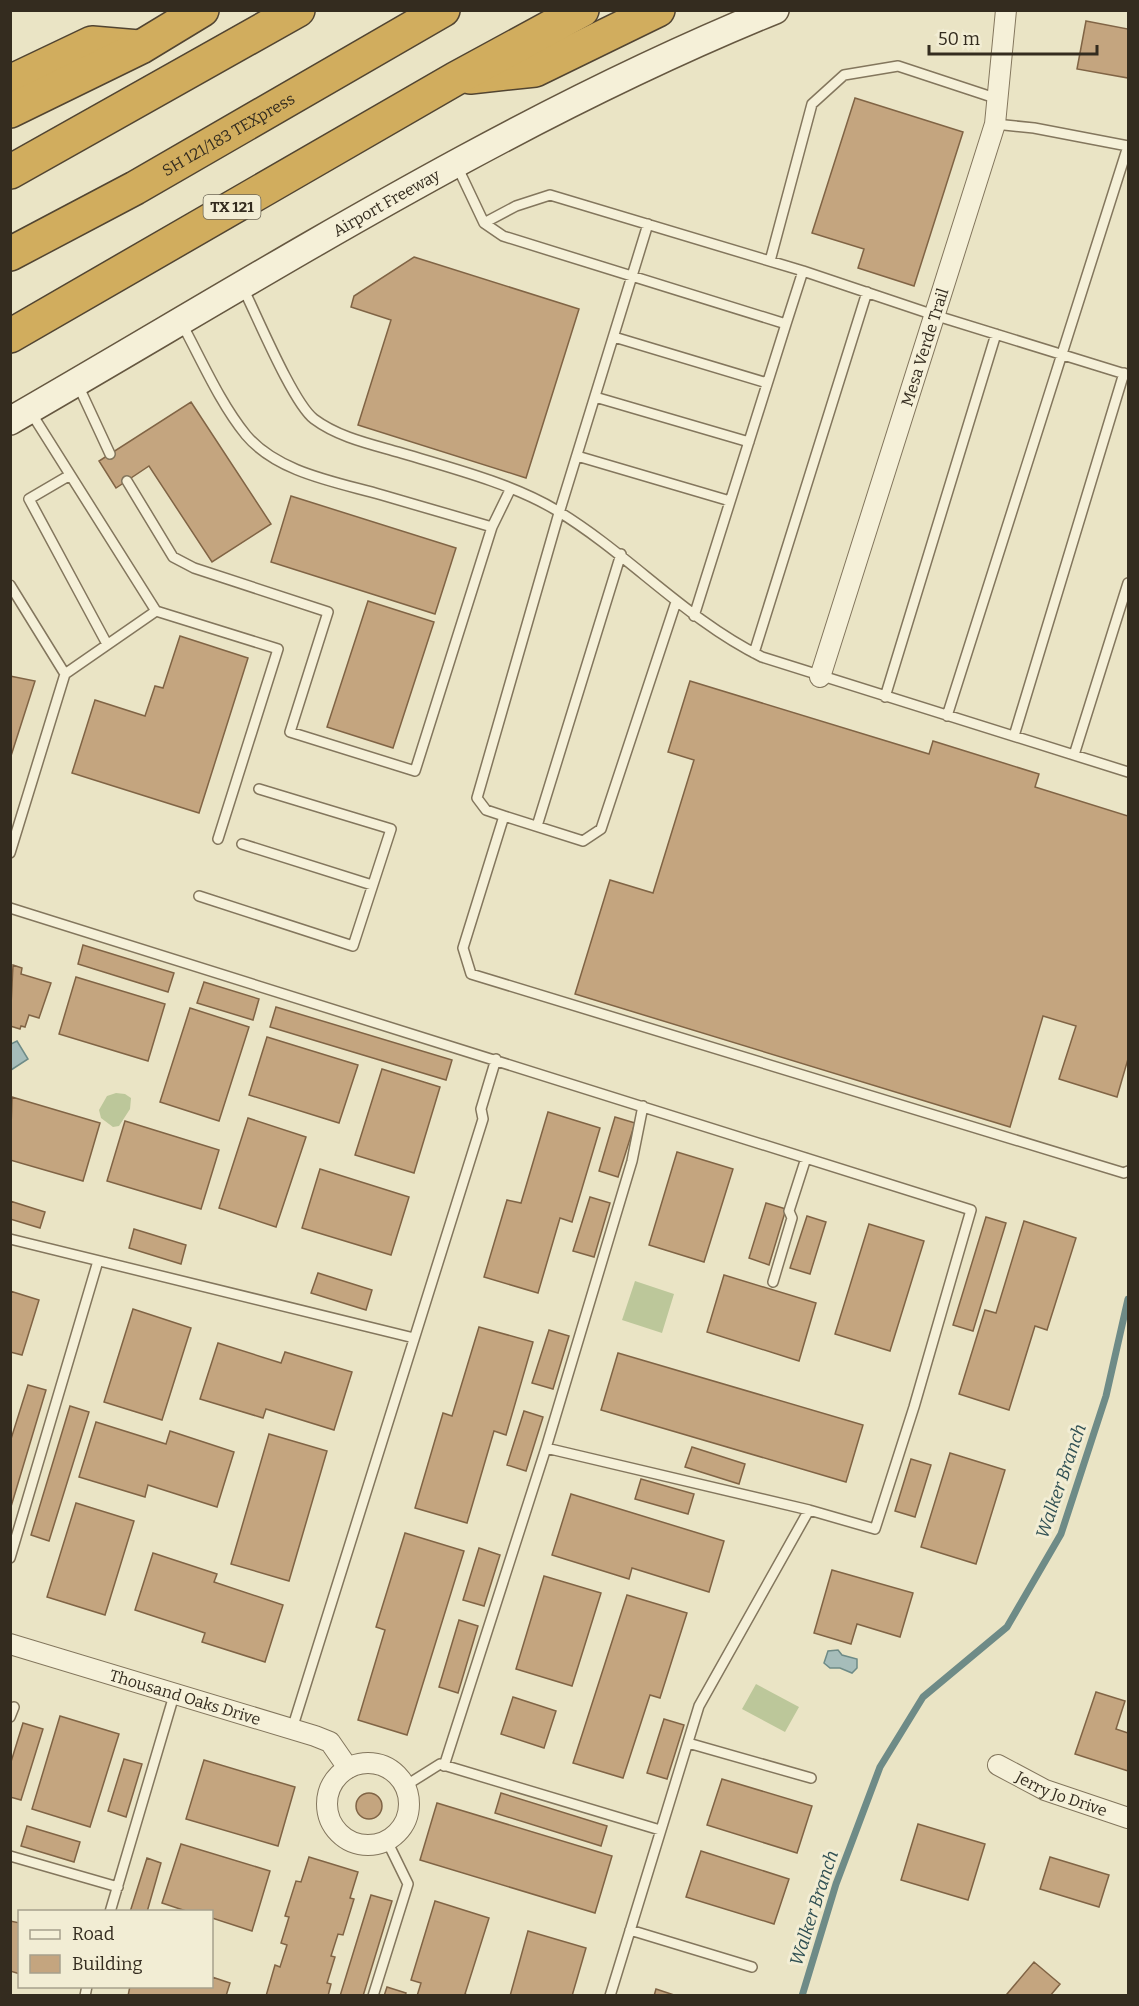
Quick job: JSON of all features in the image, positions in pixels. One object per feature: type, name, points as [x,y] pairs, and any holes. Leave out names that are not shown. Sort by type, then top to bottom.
[{"type":"highway","points":[[10,111],[141,47],[202,10]]},
{"type":"highway","points":[[10,172],[298,10]]},
{"type":"highway","name":"SH 121/183 TEXpress","points":[[10,254],[135,188],[443,10]]},
{"type":"highway","name":"TX 121","points":[[10,336],[455,78],[582,10]]},
{"type":"highway","points":[[455,78],[535,70],[658,10]]},
{"type":"highway","points":[[10,82],[92,43],[141,47]]},
{"type":"main road","name":"Airport Freeway","points":[[20,416],[456,164],[687,46],[775,10]]},
{"type":"street","name":"Mesa Verde Trail","points":[[820,677],[995,124],[1006,10]]},
{"type":"street","name":"Thousand Oaks Drive","points":[[10,1644],[175,1692],[330,1742],[348,1768]]},
{"type":"street","points":[[366,1763],[386,1767],[405,1786],[409,1804],[402,1828],[387,1840],[374,1846],[348,1842],[331,1823],[328,1803],[333,1781],[348,1768],[366,1763]]},
{"type":"street","name":"Jerry Jo Drive","points":[[998,1765],[1045,1790],[1128,1818]]},
{"type":"lane","points":[[770,261],[812,104],[844,75],[898,66],[998,99]]},
{"type":"lane","points":[[947,716],[1128,146],[1034,128],[995,124]]},
{"type":"lane","points":[[456,164],[484,223],[503,236],[786,324]]},
{"type":"lane","points":[[484,223],[516,206],[550,195],[770,261],[934,315],[1126,374],[1014,736]]},
{"type":"lane","points":[[648,224],[559,513],[477,798],[486,810],[583,841],[601,829],[676,602]]},
{"type":"lane","points":[[694,616],[802,271]]},
{"type":"lane","points":[[242,286],[299,402],[312,418],[352,439],[478,476],[559,513],[621,554],[694,616],[754,653],[820,677],[1128,772]]},
{"type":"lane","points":[[754,653],[867,292]]},
{"type":"lane","points":[[181,322],[246,435],[263,451],[291,467],[325,479],[492,527]]},
{"type":"lane","points":[[885,697],[996,334]]},
{"type":"lane","points":[[614,337],[767,383]]},
{"type":"lane","points":[[76,383],[110,454]]},
{"type":"lane","points":[[595,397],[749,442]]},
{"type":"lane","points":[[20,416],[70,475],[156,611],[278,649],[218,839]]},
{"type":"lane","points":[[577,456],[730,501]]},
{"type":"lane","points":[[70,475],[30,499],[107,644]]},
{"type":"lane","points":[[127,481],[173,557],[194,568],[328,612],[290,732],[415,771],[492,527],[510,490]]},
{"type":"lane","points":[[537,826],[621,554]]},
{"type":"lane","points":[[1074,755],[1128,583]]},
{"type":"lane","points":[[10,585],[65,674]]},
{"type":"lane","points":[[10,853],[65,674],[156,611]]},
{"type":"lane","points":[[199,896],[352,946],[391,829],[259,789]]},
{"type":"lane","points":[[504,816],[463,948],[471,974],[1124,1173],[1128,1171]]},
{"type":"lane","points":[[242,844],[372,885]]},
{"type":"lane","points":[[10,909],[496,1059],[971,1210],[914,1407],[875,1529],[809,1509],[546,1448]]},
{"type":"lane","points":[[292,1729],[483,1119],[481,1109],[496,1059]]},
{"type":"lane","points":[[444,1766],[546,1448],[632,1161],[643,1106]]},
{"type":"lane","points":[[773,1282],[792,1218],[789,1211],[806,1158]]},
{"type":"lane","points":[[10,1239],[414,1338]]},
{"type":"lane","points":[[10,1558],[98,1261]]},
{"type":"lane","points":[[610,1995],[699,1706],[809,1509]]},
{"type":"lane","points":[[110,1910],[175,1692]]},
{"type":"lane","points":[[10,1717],[14,1707]]},
{"type":"lane","points":[[688,1743],[811,1778]]},
{"type":"lane","points":[[405,1786],[440,1764],[660,1830]]},
{"type":"lane","points":[[373,1995],[408,1884],[387,1840]]},
{"type":"lane","points":[[10,1856],[118,1887]]},
{"type":"lane","points":[[630,1930],[752,1967]]},
{"type":"green space","points":[[116,1093],[125,1094],[131,1098],[130,1109],[119,1126],[113,1127],[101,1118],[99,1110],[107,1096]]},
{"type":"green space","points":[[635,1281],[674,1294],[662,1333],[622,1320]]},
{"type":"green space","points":[[756,1684],[799,1707],[785,1732],[742,1709]]},
{"type":"water","points":[[17,1041],[28,1059],[11,1070],[11,1044]]},
{"type":"water","points":[[838,1650],[842,1655],[857,1659],[857,1668],[852,1673],[840,1668],[830,1668],[824,1663],[828,1651]]},
{"type":"building","points":[[1086,21],[1128,29],[1128,78],[1077,69]]},
{"type":"building","points":[[855,98],[963,132],[914,286],[858,268],[864,249],[812,233]]},
{"type":"building","points":[[414,257],[579,309],[526,478],[358,425],[391,320],[351,307],[354,296]]},
{"type":"building","points":[[191,402],[271,524],[212,562],[149,466],[116,488],[99,461]]},
{"type":"building","points":[[291,496],[456,548],[435,614],[271,562]]},
{"type":"building","points":[[368,601],[434,622],[393,748],[327,727]]},
{"type":"building","points":[[180,636],[248,658],[199,813],[72,773],[95,700],[145,716],[155,686],[163,688]]},
{"type":"building","points":[[10,676],[35,681],[10,759]]},
{"type":"building","points":[[690,681],[929,754],[933,741],[1039,774],[1035,787],[1128,816],[1128,1059],[1117,1097],[1059,1079],[1076,1026],[1043,1016],[1010,1127],[575,994],[610,880],[653,893],[694,760],[668,752]]},
{"type":"building","points":[[83,945],[174,973],[168,992],[78,964]]},
{"type":"building","points":[[13,965],[22,968],[21,974],[51,983],[39,1018],[29,1015],[25,1027],[21,1026],[20,1029],[10,1026]]},
{"type":"building","points":[[76,977],[165,1004],[148,1061],[59,1034]]},
{"type":"building","points":[[204,982],[259,999],[253,1020],[197,1003]]},
{"type":"building","points":[[276,1007],[452,1060],[446,1080],[270,1027]]},
{"type":"building","points":[[190,1008],[249,1027],[219,1121],[160,1102]]},
{"type":"building","points":[[267,1037],[358,1065],[339,1123],[249,1095]]},
{"type":"building","points":[[382,1069],[440,1087],[414,1173],[355,1155]]},
{"type":"building","points":[[12,1097],[100,1123],[83,1181],[10,1160]]},
{"type":"building","points":[[548,1112],[600,1128],[572,1222],[560,1218],[538,1293],[484,1277],[507,1200],[521,1203]]},
{"type":"building","points":[[615,1117],[635,1123],[618,1177],[599,1171]]},
{"type":"building","points":[[248,1118],[306,1137],[276,1227],[219,1208]]},
{"type":"building","points":[[125,1121],[219,1150],[201,1209],[107,1181]]},
{"type":"building","points":[[677,1152],[733,1169],[704,1262],[649,1245]]},
{"type":"building","points":[[320,1169],[409,1197],[391,1255],[302,1228]]},
{"type":"building","points":[[590,1197],[610,1203],[594,1257],[573,1251]]},
{"type":"building","points":[[10,1201],[45,1212],[40,1228],[10,1219]]},
{"type":"building","points":[[766,1203],[786,1209],[769,1265],[749,1258]]},
{"type":"building","points":[[807,1216],[826,1222],[810,1274],[790,1268]]},
{"type":"building","points":[[986,1217],[1006,1223],[973,1331],[953,1325]]},
{"type":"building","points":[[1024,1221],[1076,1238],[1047,1330],[1035,1326],[1009,1410],[959,1394],[985,1310],[996,1313]]},
{"type":"building","points":[[869,1224],[924,1241],[890,1351],[835,1334]]},
{"type":"building","points":[[134,1229],[186,1245],[181,1264],[129,1248]]},
{"type":"building","points":[[318,1273],[372,1290],[366,1310],[311,1293]]},
{"type":"building","points":[[724,1275],[816,1303],[799,1361],[707,1332]]},
{"type":"building","points":[[10,1291],[39,1300],[22,1355],[10,1352]]},
{"type":"building","points":[[133,1309],[191,1328],[162,1420],[104,1402]]},
{"type":"building","points":[[479,1327],[533,1342],[506,1435],[494,1431],[467,1523],[415,1508],[443,1413],[452,1416]]},
{"type":"building","points":[[549,1330],[569,1336],[553,1389],[532,1383]]},
{"type":"building","points":[[218,1343],[281,1363],[285,1352],[352,1372],[334,1430],[266,1409],[263,1418],[200,1399]]},
{"type":"building","points":[[618,1353],[863,1425],[846,1482],[601,1410]]},
{"type":"building","points":[[28,1385],[46,1390],[10,1510],[10,1442]]},
{"type":"building","points":[[70,1406],[89,1412],[49,1541],[31,1535]]},
{"type":"building","points":[[524,1411],[543,1417],[526,1471],[507,1465]]},
{"type":"building","points":[[96,1422],[166,1444],[170,1431],[234,1452],[217,1507],[148,1485],[145,1497],[79,1477]]},
{"type":"building","points":[[269,1434],[327,1451],[289,1581],[231,1564]]},
{"type":"building","points":[[692,1447],[745,1464],[739,1484],[685,1467]]},
{"type":"building","points":[[950,1453],[1005,1470],[976,1564],[921,1547]]},
{"type":"building","points":[[911,1459],[931,1465],[915,1517],[895,1511]]},
{"type":"building","points":[[641,1479],[694,1494],[688,1514],[635,1499]]},
{"type":"building","points":[[571,1494],[724,1541],[709,1592],[632,1568],[629,1579],[552,1555]]},
{"type":"building","points":[[76,1503],[134,1521],[105,1615],[47,1597]]},
{"type":"building","points":[[405,1533],[464,1551],[407,1735],[358,1720],[385,1630],[376,1627]]},
{"type":"building","points":[[479,1548],[500,1555],[484,1606],[463,1600]]},
{"type":"building","points":[[153,1553],[217,1574],[214,1582],[283,1605],[265,1662],[202,1642],[205,1633],[135,1610]]},
{"type":"building","points":[[832,1570],[913,1593],[900,1637],[857,1624],[851,1644],[814,1633]]},
{"type":"building","points":[[544,1576],[601,1593],[572,1686],[516,1669]]},
{"type":"building","points":[[627,1595],[687,1613],[660,1698],[650,1695],[623,1778],[573,1763]]},
{"type":"building","points":[[459,1620],[478,1626],[458,1693],[439,1687]]},
{"type":"building","points":[[1096,1692],[1125,1701],[1116,1729],[1128,1733],[1128,1771],[1075,1754]]},
{"type":"building","points":[[513,1697],[556,1711],[544,1748],[501,1734]]},
{"type":"building","points":[[60,1716],[119,1734],[90,1827],[32,1809]]},
{"type":"building","points":[[664,1719],[684,1725],[667,1779],[647,1773]]},
{"type":"building","points":[[23,1723],[43,1729],[21,1800],[10,1797],[10,1765]]},
{"type":"building","points":[[124,1759],[142,1764],[126,1817],[108,1811]]},
{"type":"building","points":[[204,1760],[295,1787],[278,1846],[186,1819]]},
{"type":"building","points":[[722,1779],[812,1806],[797,1853],[707,1825]]},
{"type":"building","points":[[369,1793],[378,1797],[382,1806],[378,1815],[369,1819],[360,1815],[356,1806],[360,1797]]},
{"type":"building","points":[[501,1793],[607,1826],[601,1846],[495,1813]]},
{"type":"building","points":[[437,1803],[612,1856],[595,1913],[420,1860]]},
{"type":"building","points":[[918,1824],[985,1844],[968,1900],[901,1880]]},
{"type":"building","points":[[27,1826],[80,1842],[74,1862],[21,1846]]},
{"type":"building","points":[[181,1844],[270,1871],[252,1931],[213,1918],[213,1910],[183,1910],[162,1903]]},
{"type":"building","points":[[701,1851],[789,1879],[774,1924],[686,1897]]},
{"type":"building","points":[[309,1857],[358,1872],[350,1898],[354,1899],[343,1935],[338,1934],[331,1956],[335,1957],[327,1983],[331,1984],[328,1996],[266,1996],[275,1965],[280,1967],[287,1945],[281,1943],[289,1917],[285,1916],[296,1881],[301,1882]]},
{"type":"building","points":[[1050,1857],[1109,1875],[1099,1907],[1040,1889]]},
{"type":"building","points":[[147,1858],[161,1863],[148,1910],[131,1910]]},
{"type":"building","points":[[371,1895],[392,1901],[363,1996],[340,1996]]},
{"type":"building","points":[[435,1901],[489,1918],[465,1994],[470,1996],[417,1996],[421,1983],[411,1980]]},
{"type":"building","points":[[10,1921],[18,1923],[18,1973],[10,1971]]},
{"type":"building","points":[[528,1931],[586,1948],[572,1996],[510,1996]]},
{"type":"building","points":[[1034,1962],[1060,1984],[1050,1996],[1009,1996],[1007,1994]]},
{"type":"building","points":[[213,1977],[230,1983],[226,1996],[128,1996],[130,1988],[213,1988]]},
{"type":"building","points":[[387,1987],[406,1993],[405,1996],[384,1996]]},
{"type":"building","points":[[656,1989],[677,1996],[654,1996]]},
{"type":"waterway","name":"Walker Branch","points":[[802,1996],[836,1884],[880,1767],[923,1697],[1007,1627],[1061,1534],[1106,1396],[1128,1299]]}]
